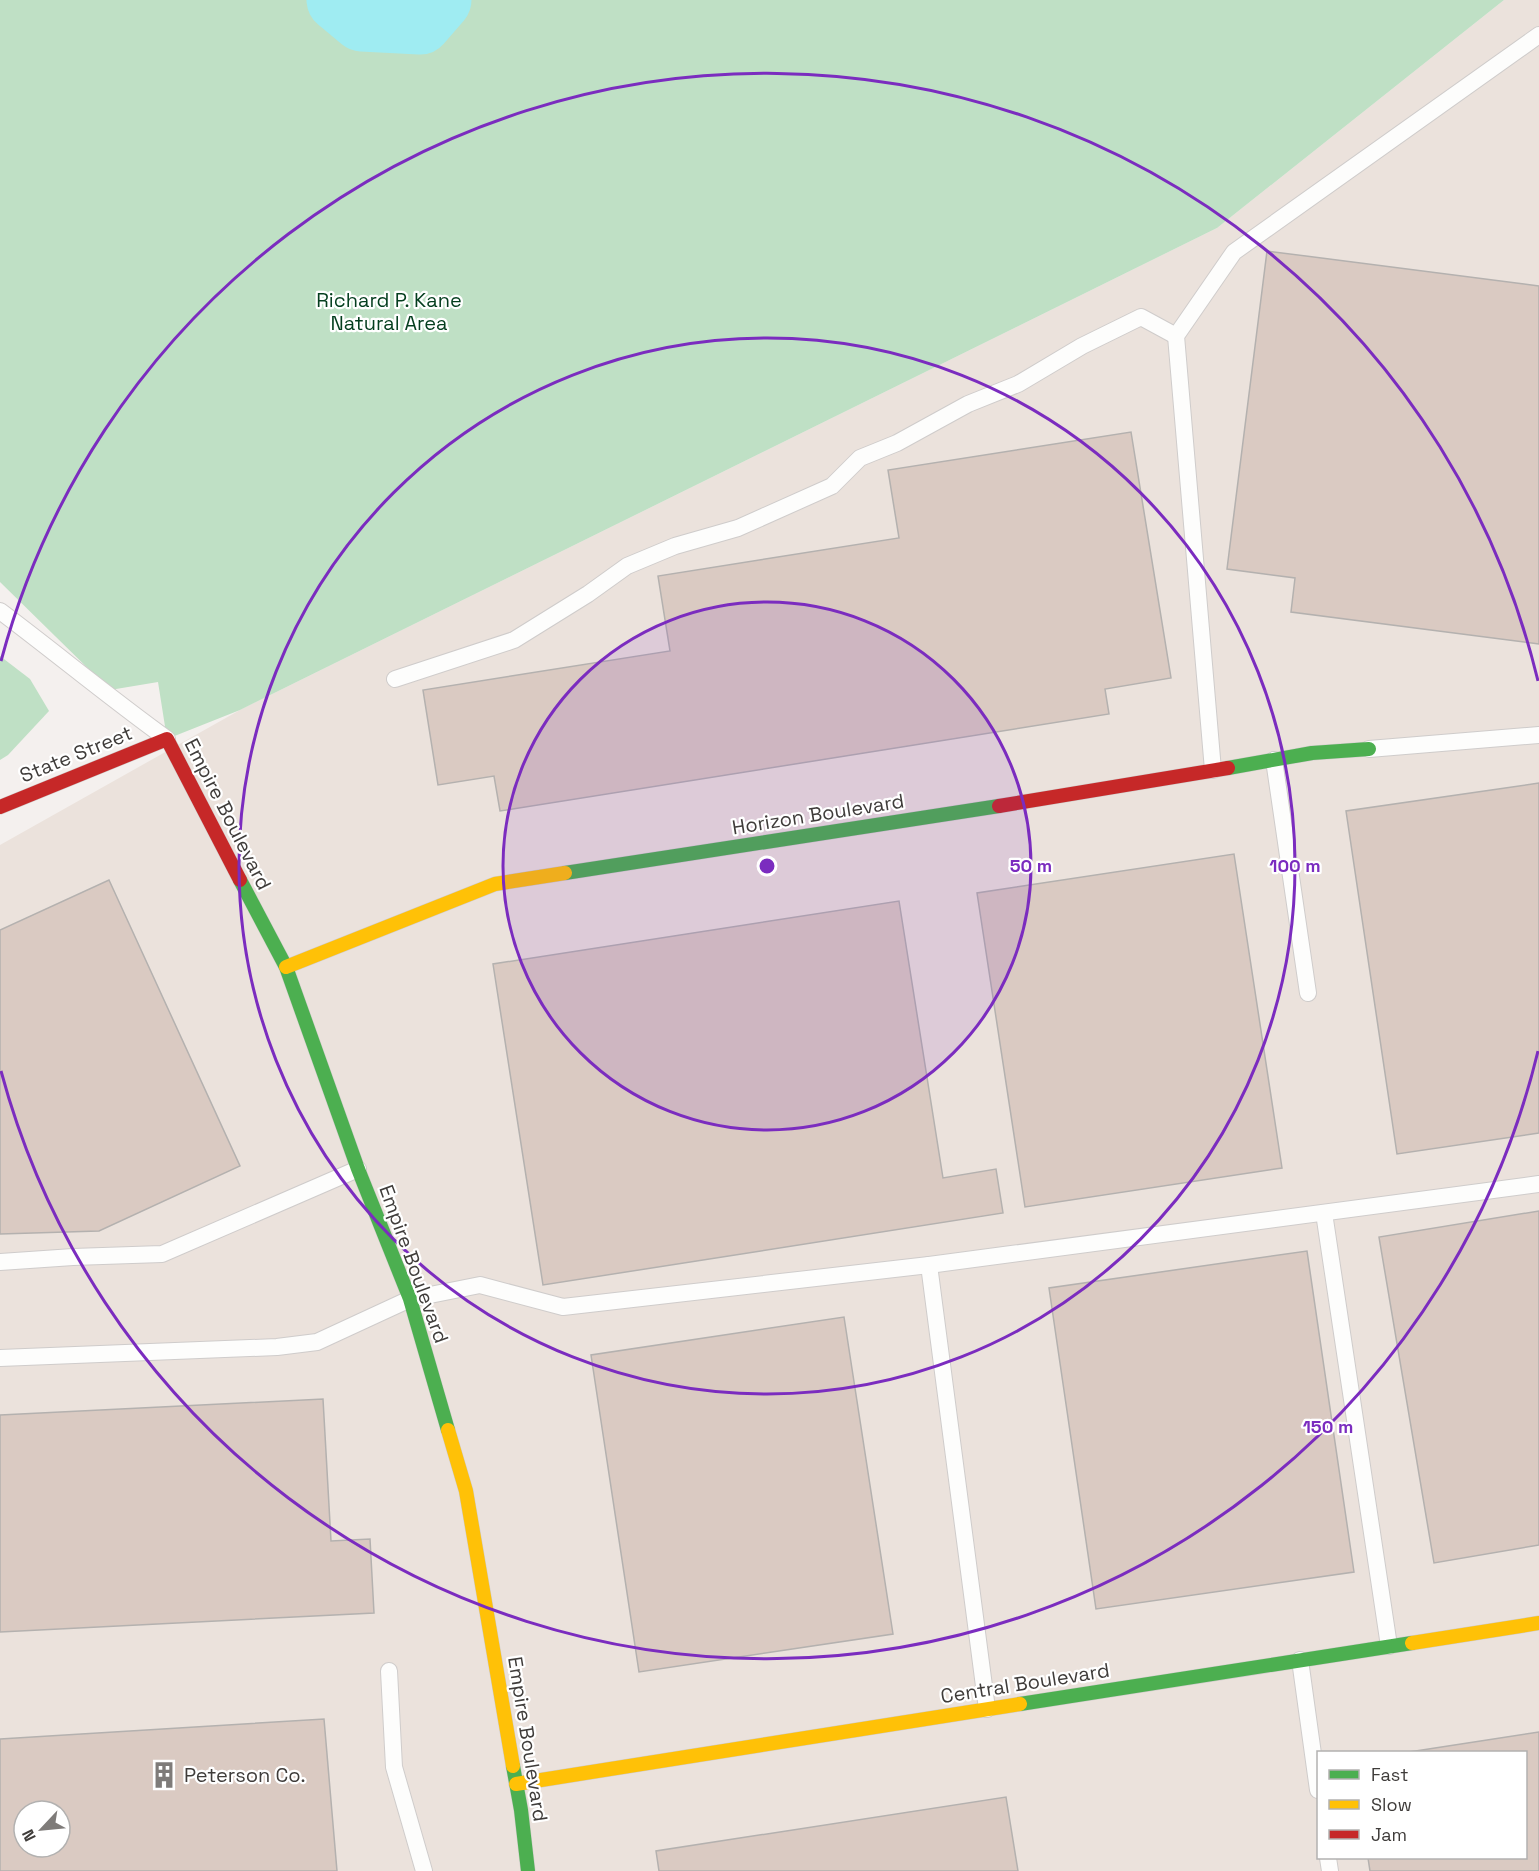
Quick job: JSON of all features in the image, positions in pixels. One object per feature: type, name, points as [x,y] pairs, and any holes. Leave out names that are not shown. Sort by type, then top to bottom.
[{"type":"street","name":"State Street","points":[[0,807],[167,739]]},
{"type":"street","name":"Empire Boulevard","points":[[167,739],[286,967],[358,1169],[410,1299],[466,1491],[521,1810],[528,1871]]},
{"type":"street","name":"Horizon Boulevard","points":[[286,967],[495,884],[1100,790],[1312,753],[1369,749]]},
{"type":"street","name":"Central Boulevard","points":[[516,1784],[987,1708],[1539,1623]]},
{"type":"lane","points":[[1214,770],[1176,336],[1234,252],[1539,35]]},
{"type":"lane","points":[[395,679],[514,640],[588,594],[627,566],[675,546],[738,528],[832,486],[860,458],[897,443],[968,404],[1018,384],[1082,346],[1141,317],[1176,336]]},
{"type":"lane","points":[[0,611],[167,739]]},
{"type":"lane","points":[[1369,749],[1539,735]]},
{"type":"lane","points":[[1274,760],[1308,993]]},
{"type":"lane","points":[[0,1262],[162,1254],[358,1169]]},
{"type":"lane","points":[[0,1358],[277,1347],[316,1342],[410,1299],[480,1285],[563,1307],[929,1265],[1539,1184]]},
{"type":"lane","points":[[1324,1214],[1389,1646]]},
{"type":"lane","points":[[929,1265],[987,1708]]},
{"type":"lane","points":[[1300,1660],[1317,1783]]},
{"type":"lane","points":[[390,1671],[394,1767],[424,1871]]},
{"type":"shaded area","points":[[1504,0],[1539,0],[1539,1871],[0,1871],[0,845],[240,710],[1217,228]]},
{"type":"green space","name":"Richard P. Kane Natural Area","points":[[0,0],[1504,0],[1217,228],[240,710],[167,739],[158,682],[110,690],[0,582]]},
{"type":"green space","points":[[0,656],[30,679],[49,711],[8,755],[0,760]]},
{"type":"building","points":[[1267,251],[1539,286],[1539,644],[1291,612],[1295,578],[1227,569]]},
{"type":"building","points":[[1131,432],[1171,678],[1105,689],[1109,714],[500,811],[494,776],[438,785],[423,690],[670,651],[658,576],[899,538],[888,470]]},
{"type":"building","points":[[1539,783],[1539,1133],[1397,1154],[1346,811]]},
{"type":"building","points":[[1234,854],[1282,1168],[1025,1207],[977,893]]},
{"type":"building","points":[[109,880],[240,1166],[99,1231],[0,1234],[0,930]]},
{"type":"building","points":[[899,901],[943,1178],[996,1169],[1003,1213],[543,1285],[493,964]]},
{"type":"building","points":[[1539,1211],[1539,1545],[1434,1563],[1379,1237]]},
{"type":"building","points":[[1307,1251],[1354,1572],[1096,1609],[1049,1288]]},
{"type":"building","points":[[844,1317],[893,1634],[639,1672],[591,1355]]},
{"type":"building","points":[[323,1399],[331,1541],[370,1539],[374,1613],[0,1632],[0,1415]]},
{"type":"building","name":"Peterson Co.","points":[[324,1719],[337,1871],[0,1871],[0,1739]]},
{"type":"building","points":[[1539,1732],[1539,1871],[1370,1871],[1368,1859],[1527,1859],[1527,1751],[1416,1751]]},
{"type":"building","points":[[1006,1797],[1018,1871],[659,1871],[656,1851]]},
{"type":"waterway","points":[[338,0],[362,20],[420,23],[440,0]]},
{"type":"traffic: fast","points":[[1228,768],[1312,753],[1369,749]]},
{"type":"traffic: fast","points":[[565,873],[999,806]]},
{"type":"traffic: fast","points":[[240,880],[286,967],[358,1169],[410,1299],[448,1430]]},
{"type":"traffic: fast","points":[[1020,1704],[1412,1643]]},
{"type":"traffic: fast","points":[[513,1766],[528,1871]]},
{"type":"traffic: slow","points":[[286,967],[495,884],[565,873]]},
{"type":"traffic: slow","points":[[448,1430],[466,1491],[513,1766]]},
{"type":"traffic: slow","points":[[1412,1643],[1539,1623]]},
{"type":"traffic: slow","points":[[516,1784],[1020,1704]]},
{"type":"traffic: jam","points":[[0,807],[167,739],[240,880]]},
{"type":"traffic: jam","points":[[999,806],[1228,768]]},
{"type":"place","name":"Peterson Co.","points":[[164,1775]]}]
